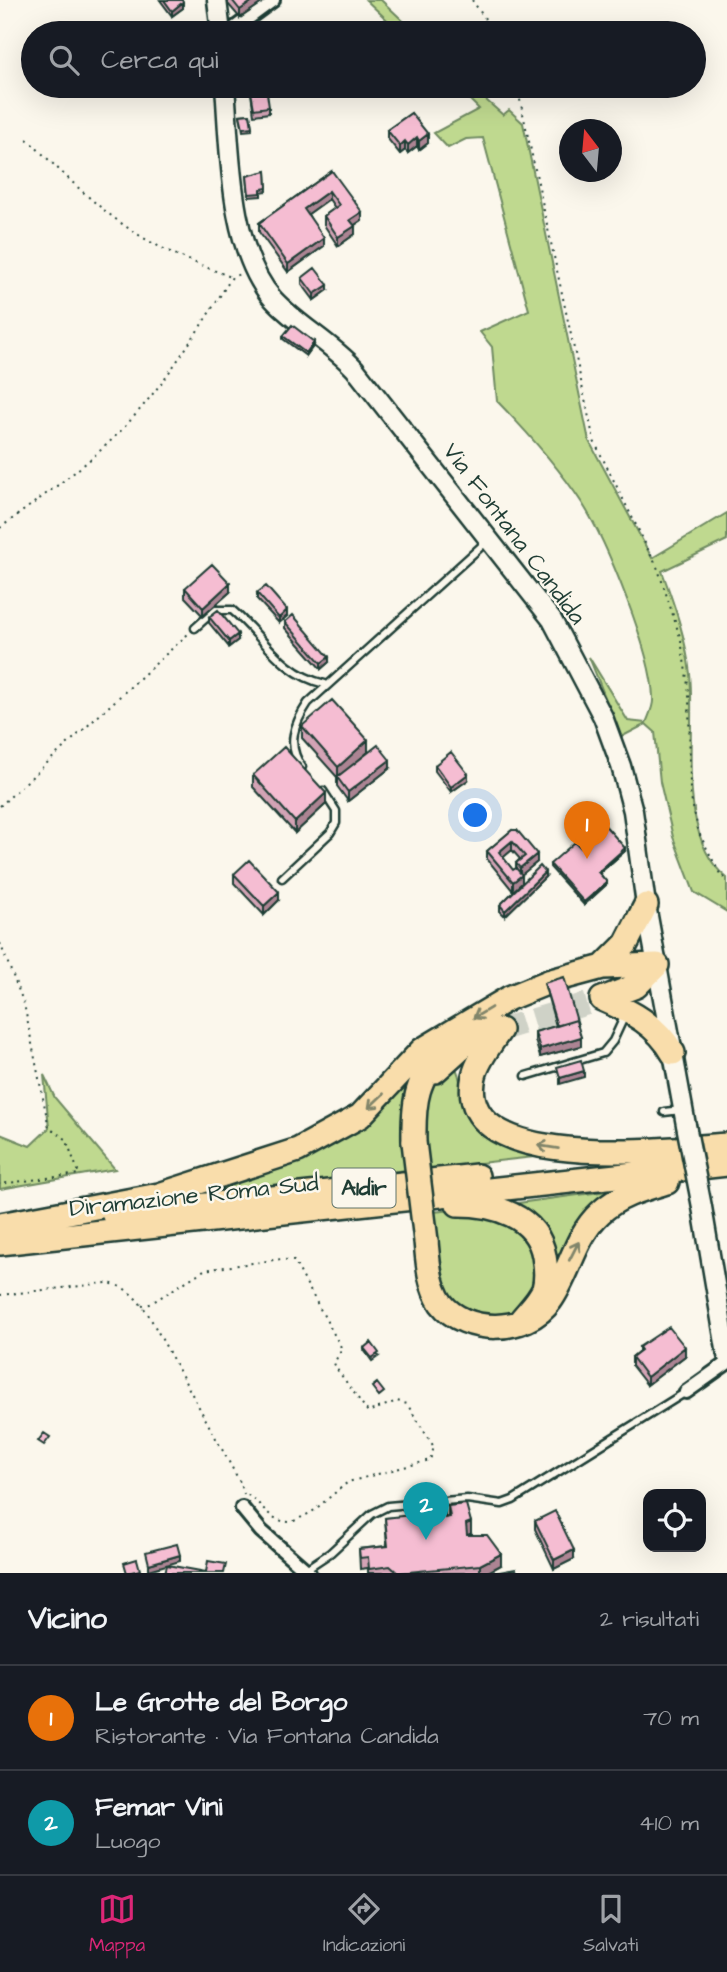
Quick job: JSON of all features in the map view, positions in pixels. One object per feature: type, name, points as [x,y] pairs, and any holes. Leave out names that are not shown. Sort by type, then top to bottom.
[{"type":"highway","points":[[603,967],[626,944],[646,905]]},
{"type":"highway","points":[[0,1226],[159,1195],[298,1150],[359,1116],[382,1096],[416,1054],[526,990],[603,967],[657,965]]},
{"type":"highway","points":[[657,965],[636,986],[603,999],[627,1010],[654,1028],[673,1053]]},
{"type":"highway","points":[[415,1095],[455,1051],[500,1030],[476,1069],[473,1084],[481,1112],[507,1135],[531,1144],[565,1150],[725,1156]]},
{"type":"highway","points":[[448,1034],[427,1066],[415,1095],[414,1142],[433,1287],[446,1309],[459,1318],[484,1326],[501,1326],[521,1320],[549,1302],[582,1236],[610,1205],[639,1190],[725,1156]]},
{"type":"highway","name":"Diramazione Roma Sud","points":[[0,1243],[221,1220],[725,1156]]},
{"type":"highway","name":"Diramazione Roma Sud","points":[[0,1226],[725,1156]]},
{"type":"highway","points":[[221,1220],[459,1204],[496,1208],[525,1223],[543,1250],[546,1268],[544,1289],[521,1320]]},
{"type":"main road","points":[[217,0],[219,21]]},
{"type":"main road","name":"Via Fontana Candida","points":[[226,98],[237,200],[254,268],[280,305],[330,344],[355,369],[491,538],[552,620],[603,717],[631,801],[646,905],[727,1355]]},
{"type":"street","points":[[244,21],[273,0]]},
{"type":"street","points":[[686,1392],[727,1363]]},
{"type":"street","points":[[242,1508],[261,1531],[308,1571]]},
{"type":"lane","points":[[308,774],[295,756],[294,729],[308,703],[325,684],[491,538]]},
{"type":"lane","points":[[195,628],[215,610],[232,610],[288,668],[310,680],[325,684]]},
{"type":"lane","points":[[282,878],[330,833],[336,823],[333,804],[315,783]]},
{"type":"lane","points":[[526,1076],[603,1052],[613,1041],[627,1010]]},
{"type":"lane","points":[[664,1112],[685,1118]]},
{"type":"lane","points":[[308,1571],[372,1514],[388,1506],[467,1499],[502,1504],[513,1500],[686,1392]]},
{"type":"path","points":[[472,0],[487,21]]},
{"type":"path","points":[[520,98],[594,441],[658,569],[681,640],[689,692],[690,793],[699,833],[719,874],[727,880]]},
{"type":"path","points":[[27,139],[93,201],[127,227],[167,251],[232,277]]},
{"type":"path","points":[[0,528],[88,460],[127,424],[159,387],[232,277],[254,268]]},
{"type":"path","points":[[0,806],[195,628]]},
{"type":"path","points":[[0,943],[24,1004],[49,1128],[66,1139],[79,1174],[0,1184]]},
{"type":"path","points":[[0,1294],[107,1283],[120,1285],[142,1306],[244,1493],[253,1498],[269,1516],[292,1522],[312,1512],[348,1482],[430,1460],[434,1447],[407,1404],[397,1401],[368,1412],[336,1368],[334,1363],[342,1349],[294,1261],[281,1259],[211,1268],[142,1306]]},
{"type":"path","points":[[242,1508],[240,1502],[244,1493]]},
{"type":"green space","points":[[366,0],[381,0],[403,21],[388,21]]},
{"type":"green space","points":[[468,98],[484,98],[503,115],[509,110],[523,123],[589,441],[652,558],[727,513],[727,540],[662,571],[683,634],[690,674],[691,782],[694,811],[700,837],[711,860],[727,878],[727,912],[694,892],[673,837],[660,782],[655,732],[646,724],[621,737],[589,657],[628,721],[646,723],[653,701],[651,678],[637,627],[604,544],[582,503],[563,476],[497,401],[492,347],[480,332],[529,310],[483,138],[466,139],[448,148],[434,133],[479,109]]},
{"type":"green space","points":[[413,1063],[407,1170],[187,1196],[296,1156]]},
{"type":"green space","points":[[455,1067],[467,1110],[543,1156],[427,1169],[423,1126],[427,1098],[442,1075]]},
{"type":"green space","points":[[44,1075],[55,1098],[115,1169],[0,1189],[0,1134],[30,1146],[49,1128]]},
{"type":"green space","points":[[623,1189],[558,1267],[548,1234],[511,1204]]},
{"type":"green space","points":[[455,1210],[521,1224],[541,1275],[517,1311],[493,1319],[456,1306],[440,1280],[432,1212]]},
{"type":"building","points":[[164,0],[182,0],[183,2],[172,11]]},
{"type":"building","points":[[232,0],[254,0],[240,10]]},
{"type":"building","points":[[252,98],[268,98],[269,107],[254,109]]},
{"type":"building","points":[[411,113],[428,134],[419,141],[417,137],[408,145],[405,141],[400,146],[387,130]]},
{"type":"building","points":[[250,114],[252,127],[243,128],[240,115]]},
{"type":"building","points":[[266,171],[267,188],[261,189],[261,193],[249,194],[247,176]]},
{"type":"building","points":[[332,171],[362,212],[350,220],[355,226],[338,237],[324,216],[339,205],[329,191],[304,209],[324,238],[288,264],[259,223]]},
{"type":"building","points":[[315,268],[328,285],[314,294],[302,278]]},
{"type":"building","points":[[292,325],[314,342],[306,353],[283,336]]},
{"type":"building","points":[[212,564],[230,583],[203,608],[185,588]]},
{"type":"building","points":[[266,586],[287,610],[279,618],[257,593]]},
{"type":"building","points":[[218,610],[238,634],[229,641],[209,617]]},
{"type":"building","points":[[293,615],[329,657],[321,663],[285,622]]},
{"type":"building","points":[[332,700],[368,740],[338,767],[302,726]]},
{"type":"building","points":[[378,745],[390,760],[348,792],[337,777]]},
{"type":"building","points":[[284,747],[326,793],[295,822],[253,775]]},
{"type":"building","points":[[451,752],[468,774],[451,787],[435,765]]},
{"type":"building","points":[[602,822],[625,848],[598,872],[607,882],[584,902],[550,864],[575,842],[581,848],[592,839],[588,835]]},
{"type":"building","points":[[512,830],[517,830],[537,854],[520,868],[516,863],[525,856],[512,841],[499,852],[513,870],[516,868],[522,875],[513,882],[487,851]]},
{"type":"building","points":[[249,860],[279,892],[264,906],[234,874]]},
{"type":"building","points":[[540,866],[545,872],[505,911],[500,905]]},
{"type":"building","points":[[564,977],[578,1025],[576,1020],[557,1026],[544,983]]},
{"type":"building","points":[[576,1020],[581,1037],[540,1049],[535,1032]]},
{"type":"building","points":[[581,1060],[584,1071],[560,1078],[557,1067]]},
{"type":"building","points":[[669,1327],[685,1347],[647,1377],[632,1357],[641,1350],[639,1347]]},
{"type":"building","points":[[371,1342],[379,1353],[372,1358],[364,1348]]},
{"type":"building","points":[[377,1383],[384,1392],[379,1396],[372,1387]]},
{"type":"building","points":[[44,1433],[50,1437],[44,1445],[38,1441]]},
{"type":"building","points":[[466,1504],[471,1522],[466,1524],[467,1535],[487,1535],[501,1554],[480,1565],[398,1573],[390,1566],[369,1569],[368,1557],[360,1558],[359,1549],[388,1546],[385,1518],[445,1511],[445,1518],[450,1517],[448,1506]]},
{"type":"building","points":[[555,1511],[574,1550],[554,1560],[535,1521]]},
{"type":"building","points":[[177,1544],[180,1555],[149,1564],[146,1552]]},
{"type":"building","points":[[137,1559],[140,1570],[127,1573],[124,1563]]},
{"type":"building","points":[[208,1561],[226,1564],[224,1573],[165,1573],[167,1565],[206,1572]]},
{"type":"building","points":[[516,1569],[517,1573],[494,1573]]},
{"type":"tunnel","points":[[500,1030],[602,999]]},
{"type":"place","name":"Le Grotte del Borgo","points":[[587,859]]},
{"type":"place","name":"Femar Vini","points":[[426,1540]]}]
